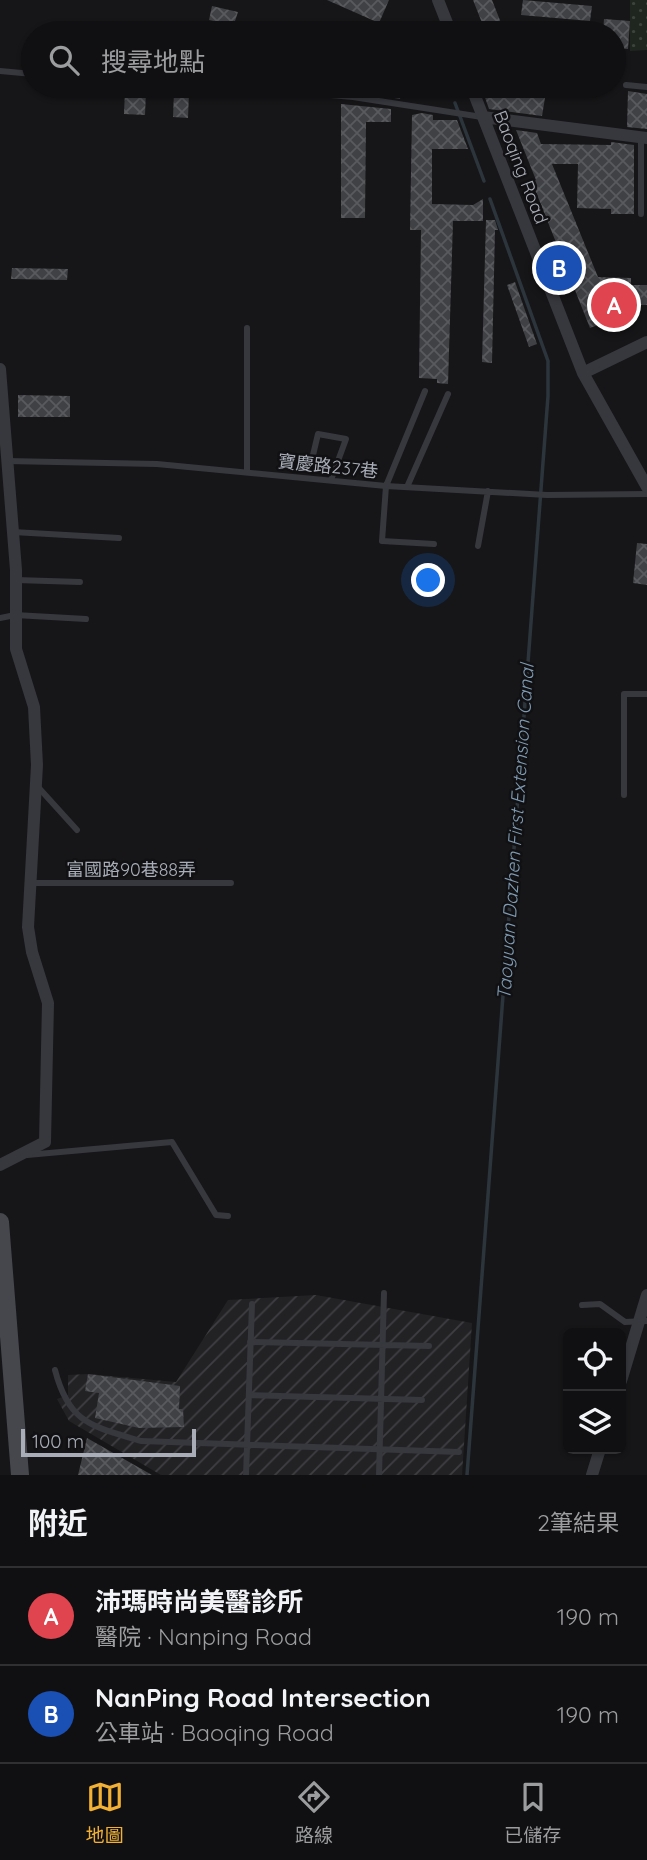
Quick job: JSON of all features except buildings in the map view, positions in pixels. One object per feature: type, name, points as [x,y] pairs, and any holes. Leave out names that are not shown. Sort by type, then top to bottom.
[{"type":"street","points":[[438,0],[446,21]]},
{"type":"street","name":"Baoqing Road","points":[[476,98],[583,373],[647,487]]},
{"type":"street","points":[[483,117],[644,138]]},
{"type":"street","points":[[583,373],[647,342]]},
{"type":"street","points":[[0,369],[16,580],[16,649],[34,706],[36,786],[28,927],[48,1003],[45,1142],[0,1165]]},
{"type":"street","points":[[0,1222],[20,1475]]},
{"type":"street","points":[[626,1367],[643,1321],[647,1295]]},
{"type":"street","points":[[592,1475],[598,1454]]},
{"type":"lane","points":[[0,72],[21,73]]},
{"type":"lane","points":[[626,85],[647,87]]},
{"type":"lane","points":[[359,98],[483,117]]},
{"type":"lane","points":[[641,214],[644,138]]},
{"type":"lane","points":[[247,328],[247,471]]},
{"type":"lane","points":[[425,391],[386,486],[382,541],[434,544]]},
{"type":"lane","points":[[407,487],[448,394]]},
{"type":"lane","points":[[313,455],[318,434],[346,439],[331,480]]},
{"type":"lane","name":"寶慶路237巷","points":[[6,461],[157,464],[386,486],[547,495],[647,494]]},
{"type":"lane","points":[[478,546],[488,491]]},
{"type":"lane","points":[[13,532],[119,538]]},
{"type":"lane","points":[[16,580],[80,582]]},
{"type":"lane","points":[[0,618],[15,615],[86,619]]},
{"type":"lane","points":[[624,795],[624,694],[647,694]]},
{"type":"lane","points":[[36,786],[77,830]]},
{"type":"lane","name":"富國路90巷88弄","points":[[31,883],[231,883]]},
{"type":"lane","points":[[18,1156],[172,1142],[216,1215],[228,1216]]},
{"type":"lane","points":[[379,1475],[384,1293]]},
{"type":"lane","points":[[247,1475],[252,1304]]},
{"type":"lane","points":[[582,1305],[600,1304],[625,1322],[643,1321]]},
{"type":"lane","points":[[250,1342],[429,1346]]},
{"type":"lane","points":[[55,1370],[68,1406],[92,1426],[141,1441],[459,1452]]},
{"type":"lane","points":[[249,1395],[422,1400]]},
{"type":"shaded area","points":[[630,0],[647,0],[647,50],[630,51]]},
{"type":"shaded area","points":[[316,1295],[472,1323],[462,1475],[161,1475],[69,1421],[57,1399],[68,1395],[68,1375],[88,1374],[176,1382],[228,1300]]},
{"type":"waterway","name":"Taoyuan Dazhen First Extension Canal","points":[[455,103],[484,181]]},
{"type":"waterway","name":"Taoyuan Dazhen First Extension Canal","points":[[467,1475],[548,396],[548,361],[490,199]]},
{"type":"place","name":"NanPing Road Intersection","points":[[559,268]]},
{"type":"place","name":"沛瑪時尚美醫診所","points":[[614,305]]}]
